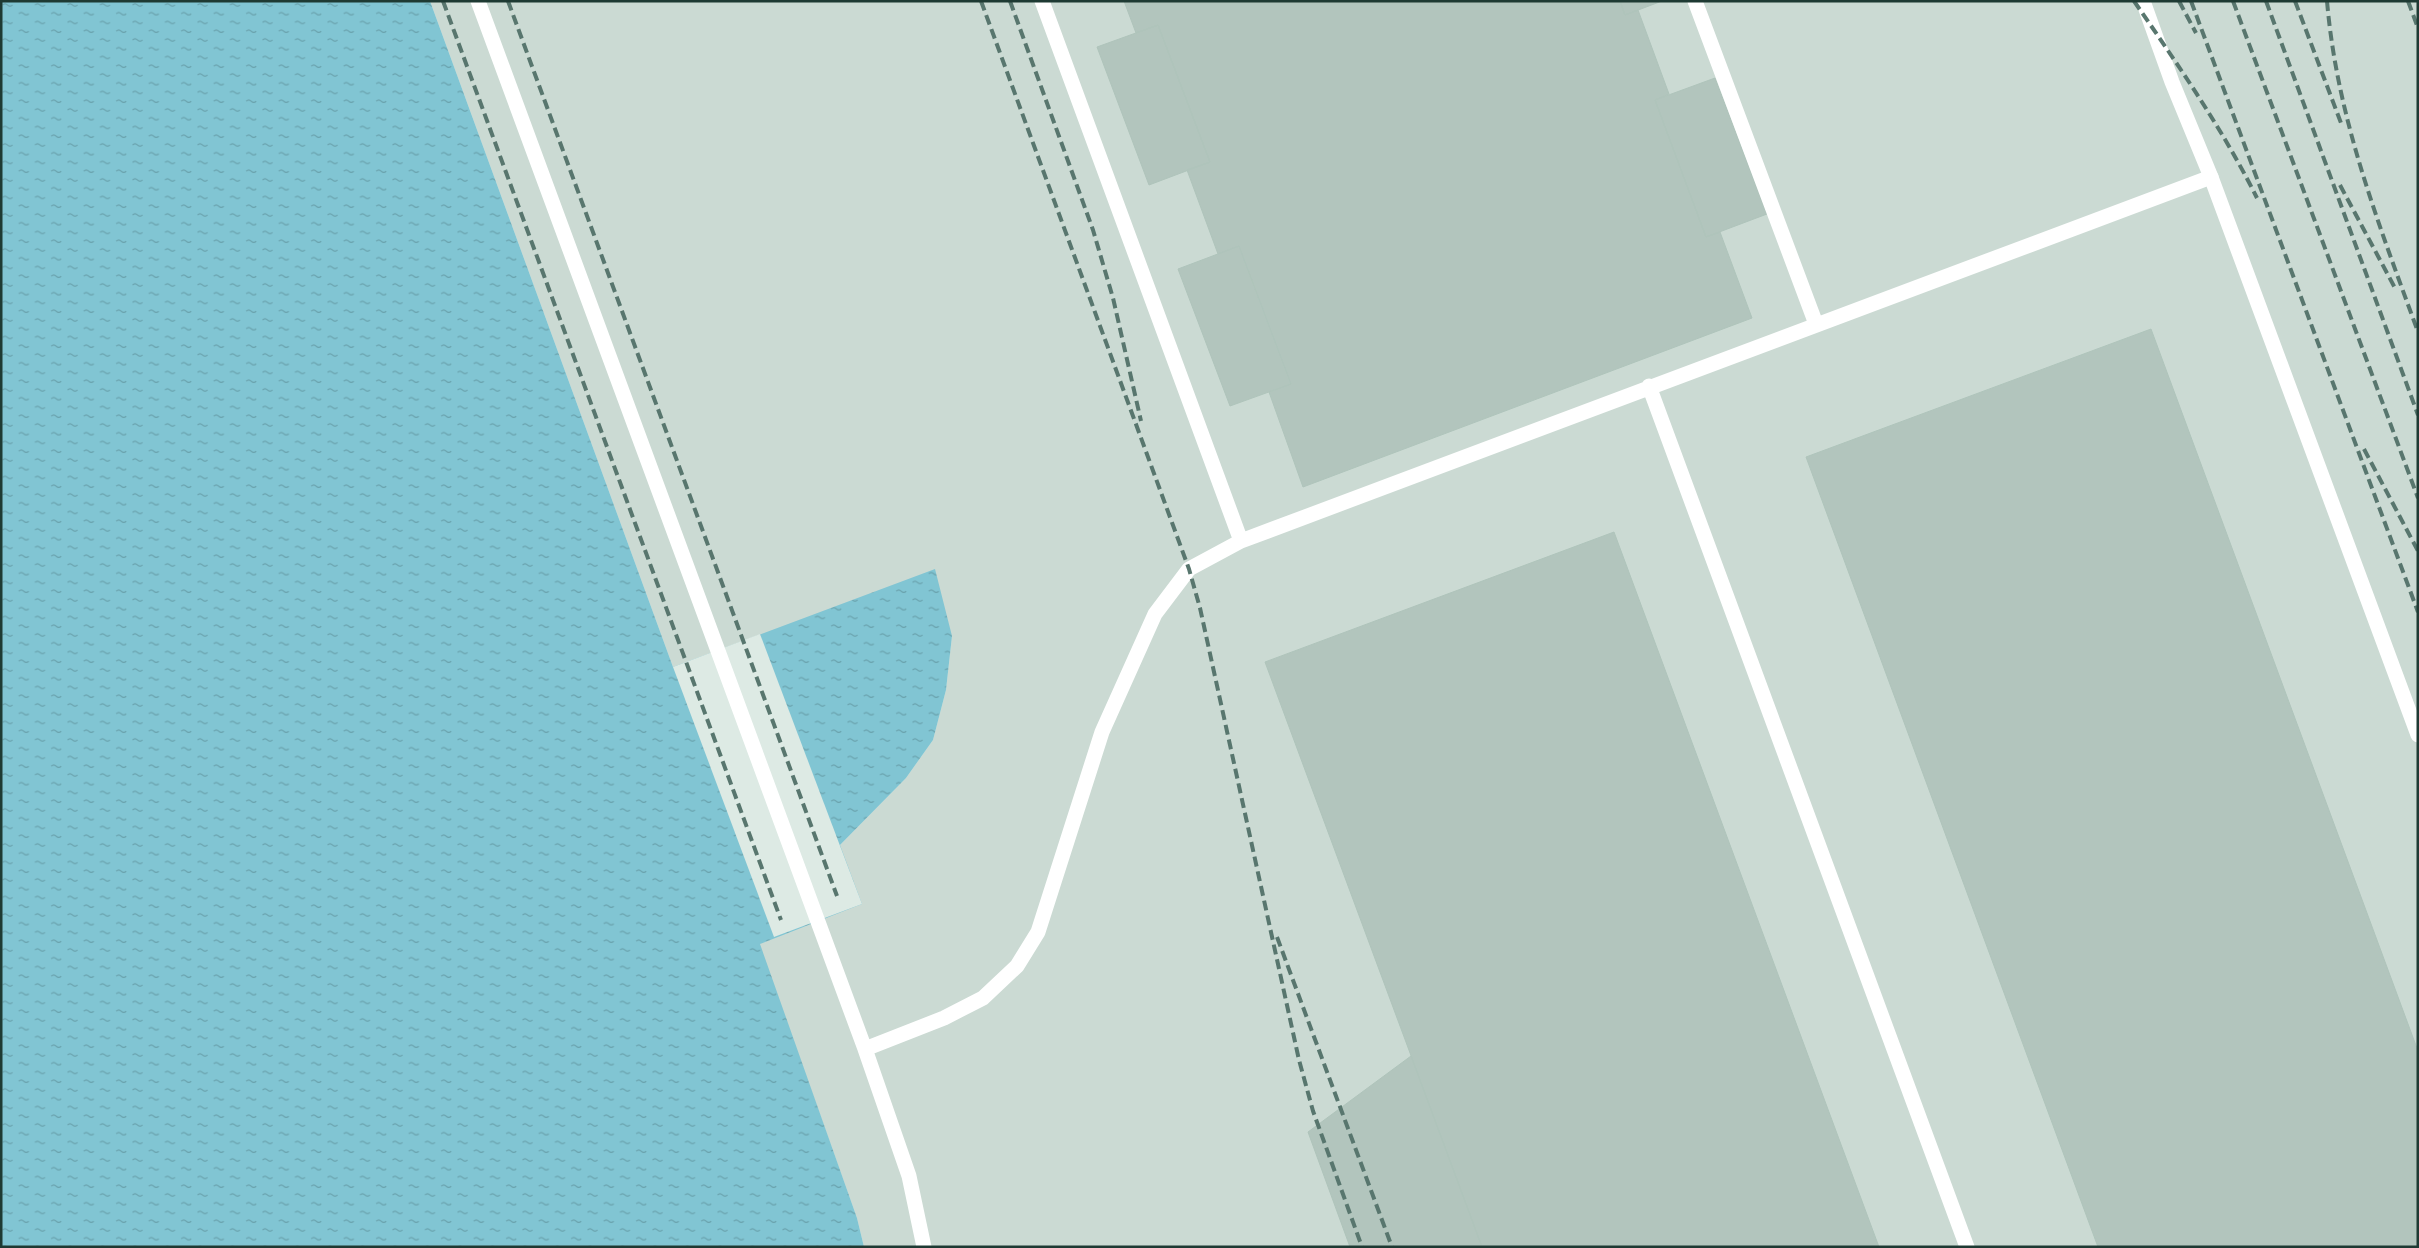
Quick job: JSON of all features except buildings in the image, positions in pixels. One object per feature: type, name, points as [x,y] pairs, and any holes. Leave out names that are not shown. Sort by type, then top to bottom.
[{"type":"street","points":[[478,1],[865,1049],[909,1176],[924,1247]]},
{"type":"street","points":[[1042,1],[1241,541]]},
{"type":"street","points":[[1695,1],[1816,324]]},
{"type":"street","points":[[2143,1],[2172,82],[2211,177],[2418,735]]},
{"type":"street","points":[[865,1049],[944,1018],[983,998],[1017,966],[1038,932],[1102,732],[1155,614],[1189,569],[1241,541],[1649,386],[2211,177]]},
{"type":"street","points":[[1649,386],[1967,1247]]},
{"type":"shaded area","points":[[430,1],[2418,1],[2418,1247],[864,1247],[857,1218],[759,944],[774,937],[840,845],[906,778],[933,740],[946,690],[952,636],[673,667]]},
{"type":"water","points":[[1,1],[430,1],[673,667],[935,569],[952,636],[946,690],[933,740],[906,778],[840,845],[862,904],[760,944],[857,1218],[864,1247],[1,1247]]},
{"type":"pier","points":[[760,634],[862,904],[774,937],[673,667]]},
{"type":"railway","points":[[443,1],[781,920]]},
{"type":"railway","points":[[508,1],[837,896]]},
{"type":"railway","points":[[981,1],[1189,569],[1200,608],[1299,1060],[1313,1111],[1362,1247]]},
{"type":"railway","points":[[1010,1],[1093,230],[1113,298],[1141,421]]},
{"type":"railway","points":[[2134,1],[2214,122],[2257,198]]},
{"type":"railway","points":[[2179,1],[2196,33]]},
{"type":"railway","points":[[2191,1],[2418,612]]},
{"type":"railway","points":[[2233,1],[2418,498]]},
{"type":"railway","points":[[2266,1],[2418,415]]},
{"type":"railway","points":[[2295,1],[2341,123]]},
{"type":"railway","points":[[2327,1],[2340,87],[2361,169],[2418,332]]},
{"type":"railway","points":[[2408,1],[2418,28]]},
{"type":"railway","points":[[2340,185],[2395,288]]},
{"type":"railway","points":[[2364,449],[2418,551]]},
{"type":"railway","points":[[1277,937],[1392,1247]]}]
